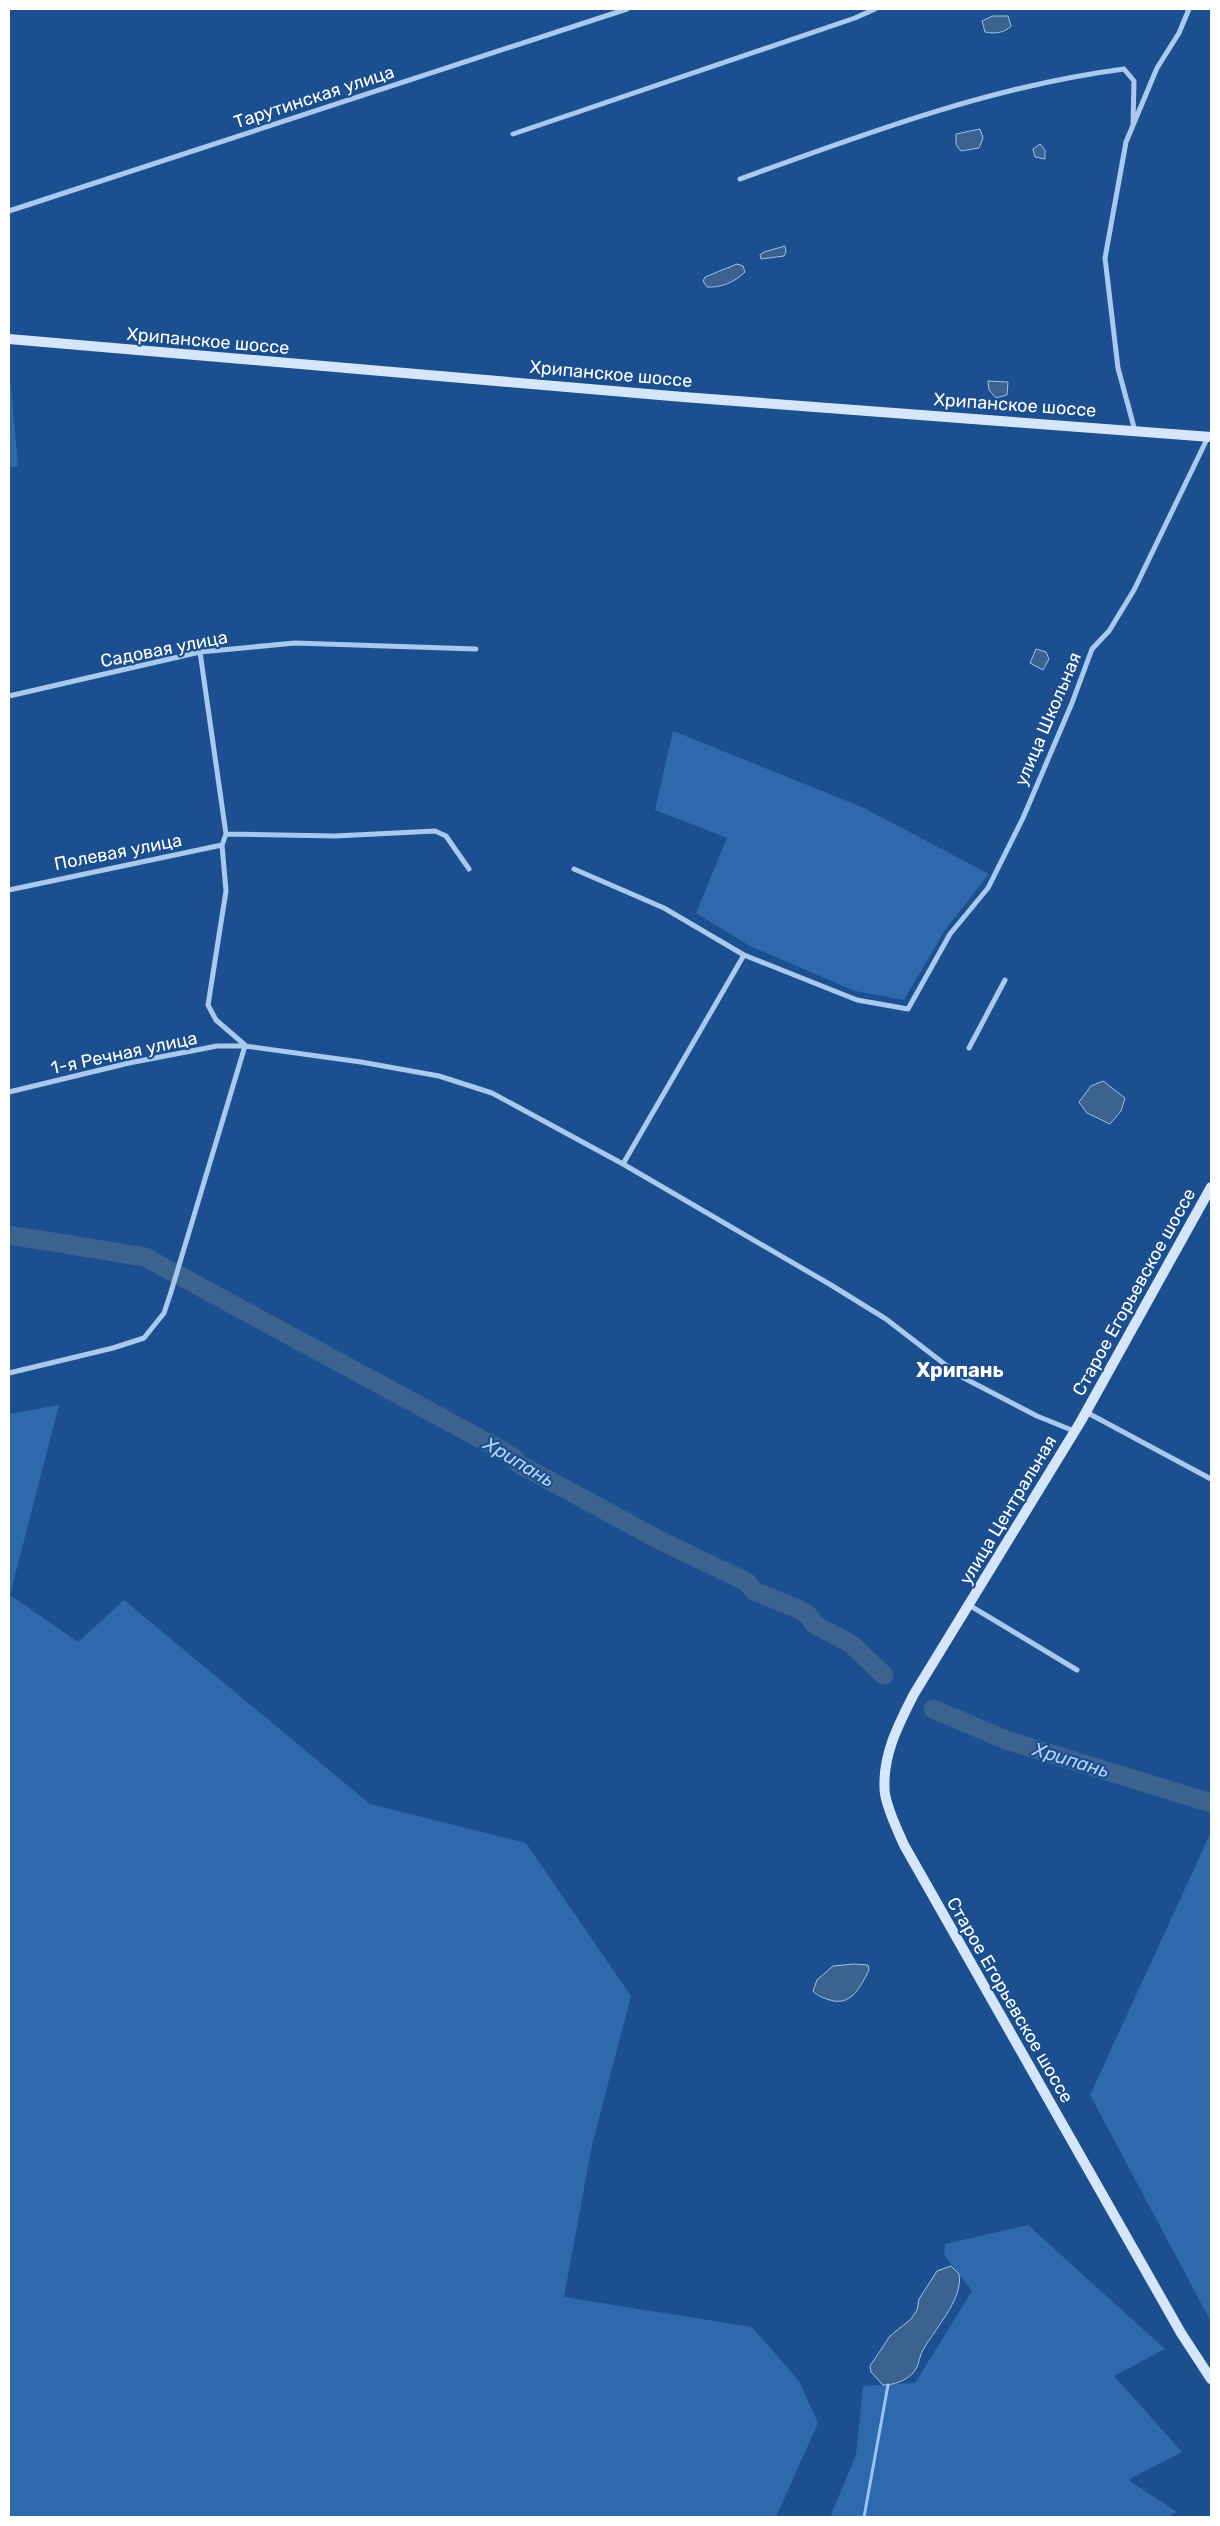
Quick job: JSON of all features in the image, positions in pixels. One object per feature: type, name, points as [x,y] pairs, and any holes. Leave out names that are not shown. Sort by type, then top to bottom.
[{"type":"main road","name":"Хрипанское шоссе","points":[[9,339],[674,396],[1210,437]]},
{"type":"main road","name":"Старое Егорьевское шоссе","points":[[1085,1412],[1211,1187]]},
{"type":"main road","name":"улица Центральная","points":[[957,1625],[1085,1412]]},
{"type":"main road","name":"Старое Егорьевское шоссе","points":[[957,1625],[914,1694],[894,1734],[886,1767],[885,1792],[888,1804],[904,1845],[1181,2333],[1211,2379]]},
{"type":"street","name":"Тарутинская улица","points":[[9,211],[627,9]]},
{"type":"street","points":[[513,134],[836,25],[875,9]]},
{"type":"street","points":[[1135,431],[1118,368],[1105,258],[1126,142],[1157,68],[1179,33],[1189,9]]},
{"type":"street","points":[[740,180],[931,114],[1009,91],[1090,73],[1124,68],[1134,81],[1133,125]]},
{"type":"street","name":"улица Школьная","points":[[744,955],[857,1000],[908,1009],[950,934],[988,888],[1023,818],[1072,704],[1092,649],[1110,631],[1134,590],[1210,437]]},
{"type":"street","name":"Садовая улица","points":[[9,696],[200,652],[295,642],[476,649]]},
{"type":"street","points":[[9,1374],[113,1348],[144,1338],[164,1313],[246,1046],[216,1020],[208,1005],[226,891],[222,845],[226,834],[200,652]]},
{"type":"street","points":[[226,834],[335,836],[434,831],[446,836],[469,869]]},
{"type":"street","name":"Полевая улица","points":[[9,890],[222,845]]},
{"type":"street","points":[[574,869],[664,908],[744,955],[623,1164]]},
{"type":"street","points":[[969,1048],[1005,980]]},
{"type":"street","name":"1-я Речная улица","points":[[9,1092],[129,1063],[217,1046],[246,1046],[361,1062],[448,1079],[492,1093],[524,1108],[623,1164],[886,1319],[960,1376],[1037,1416],[1074,1432]]},
{"type":"street","points":[[1085,1412],[1211,1480]]},
{"type":"street","points":[[969,1605],[1077,1670]]},
{"type":"shaded area","points":[[993,16],[1008,16],[1011,26],[999,32],[985,32],[982,21]]},
{"type":"shaded area","points":[[980,129],[983,138],[979,148],[961,151],[956,145],[956,134]]},
{"type":"shaded area","points":[[1040,144],[1045,150],[1045,159],[1035,157],[1033,149]]},
{"type":"shaded area","points":[[785,246],[786,252],[784,256],[761,259],[760,255],[764,252]]},
{"type":"shaded area","points":[[737,264],[743,266],[745,272],[737,279],[723,285],[707,287],[703,281],[705,277]]},
{"type":"shaded area","points":[[9,363],[18,466],[9,468]]},
{"type":"shaded area","points":[[988,381],[1008,382],[1007,395],[996,398],[989,390]]},
{"type":"shaded area","points":[[1036,649],[1046,652],[1049,659],[1043,670],[1030,663]]},
{"type":"shaded area","points":[[673,731],[862,807],[989,874],[945,930],[904,1000],[855,991],[750,946],[696,913],[727,838],[655,810]]},
{"type":"shaded area","points":[[1103,1081],[1125,1098],[1121,1111],[1110,1124],[1087,1113],[1079,1102],[1091,1086]]},
{"type":"shaded area","points":[[59,1405],[10,1595],[78,1642],[124,1600],[370,1804],[526,1843],[631,1996],[592,2145],[564,2297],[752,2327],[799,2381],[818,2423],[776,2517],[9,2517],[9,1414]]},
{"type":"shaded area","points":[[1211,1832],[1211,2322],[1090,2095]]},
{"type":"shaded area","points":[[868,1965],[869,1970],[859,1988],[849,1998],[844,2001],[830,2000],[823,1998],[813,1991],[817,1980],[833,1966]]},
{"type":"shaded area","points":[[1028,2225],[1165,2349],[1114,2376],[1182,2452],[1128,2480],[1177,2512],[1169,2517],[830,2517],[856,2455],[863,2386],[915,2383],[972,2291],[944,2255],[945,2244]]},
{"type":"shaded area","points":[[951,2266],[959,2274],[957,2294],[921,2354],[915,2370],[904,2380],[883,2385],[871,2372],[870,2366],[890,2336],[911,2319],[917,2310],[919,2299],[937,2271]]},
{"type":"waterway","name":"Хрипань","points":[[9,1235],[145,1257],[512,1456],[519,1464],[661,1541],[747,1582],[754,1591],[798,1609],[808,1615],[814,1624],[851,1644],[884,1675]]},
{"type":"waterway","name":"Хрипань","points":[[933,1709],[1006,1740],[1211,1803]]},
{"type":"waterway","points":[[864,2517],[888,2385]]},
{"type":"district","name":"Хрипань","points":[[960,1370]]}]
